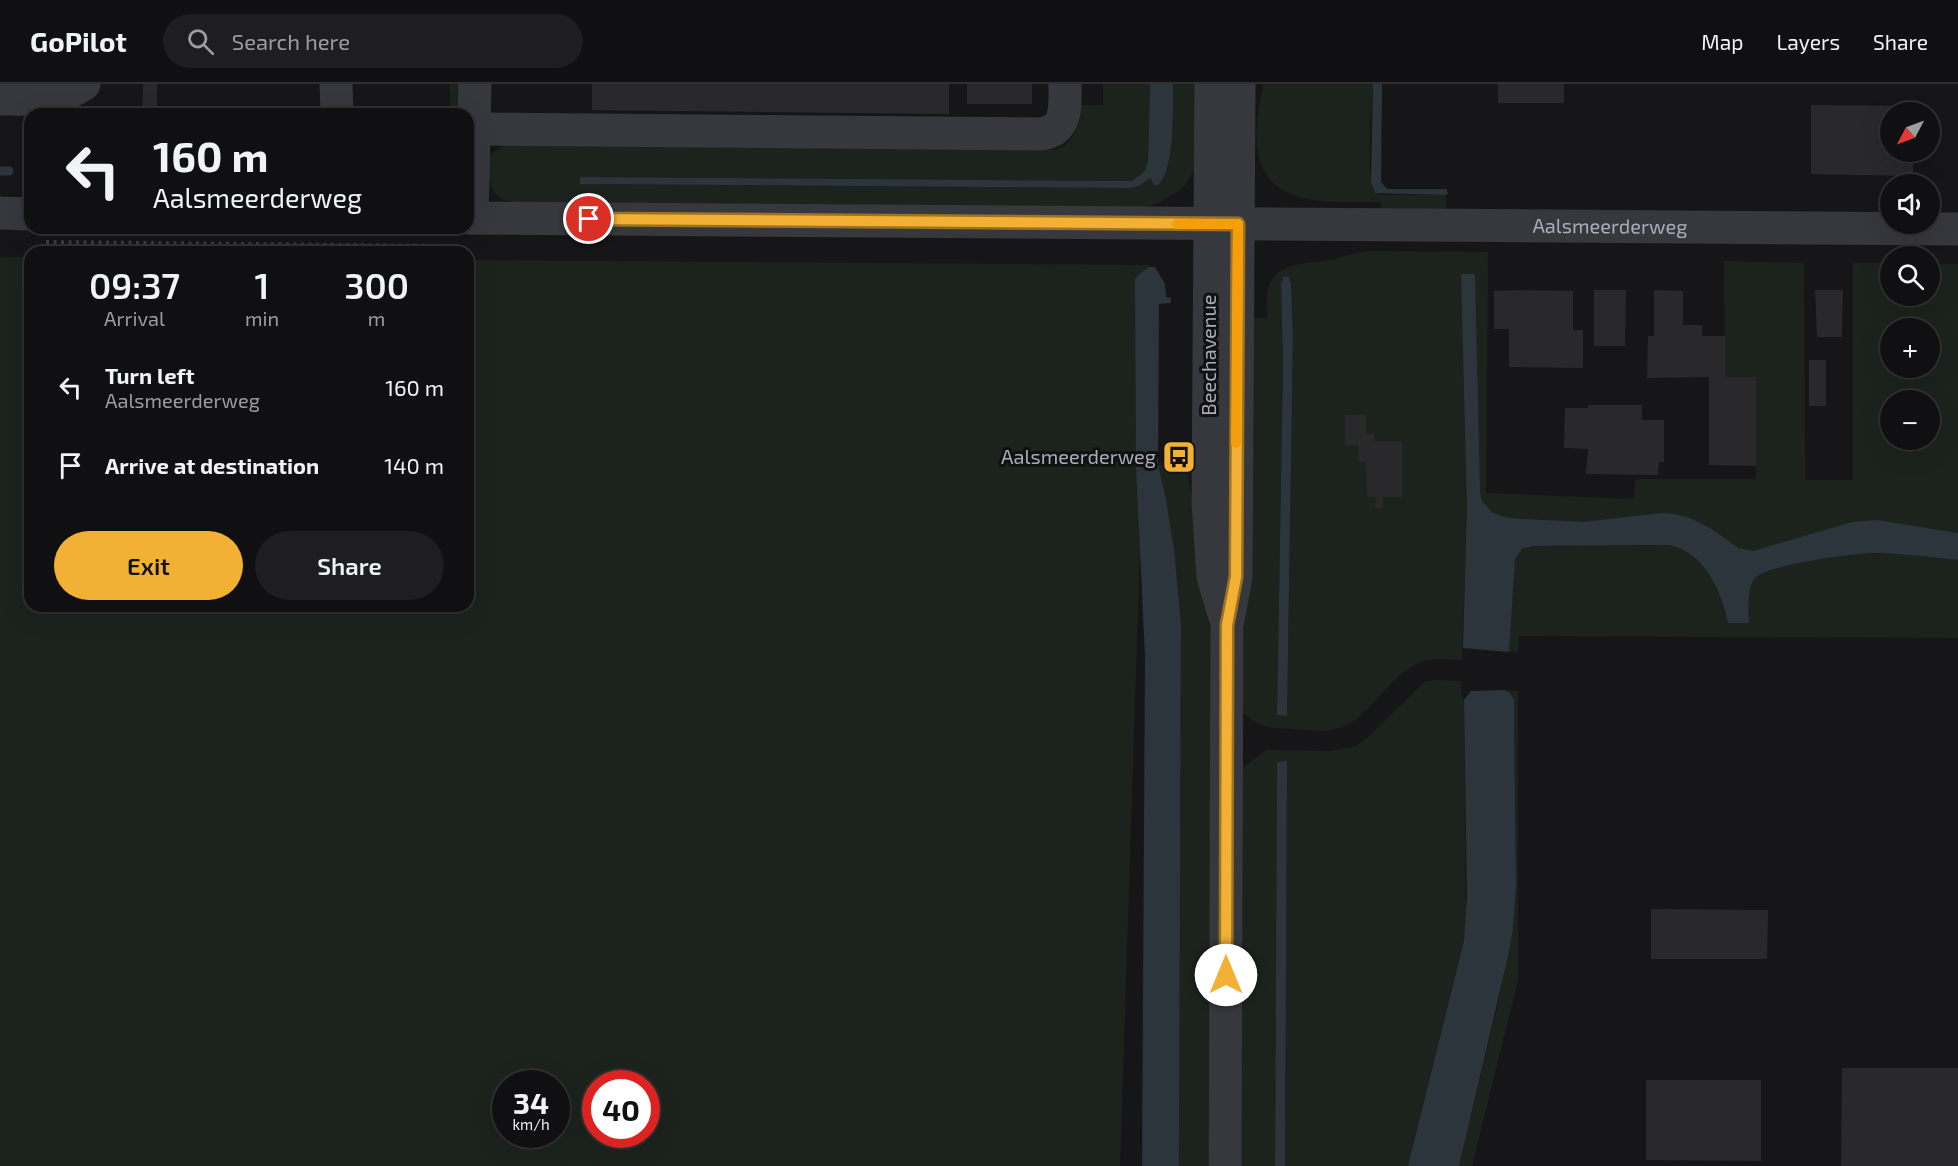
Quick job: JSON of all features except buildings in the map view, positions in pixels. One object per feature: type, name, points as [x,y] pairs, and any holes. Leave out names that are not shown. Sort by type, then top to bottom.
[{"type":"street","points":[[0,99],[49,98],[72,92],[84,84]]},
{"type":"street","points":[[336,84],[337,108]]},
{"type":"street","points":[[475,84],[474,129],[1040,134],[1051,132],[1059,125],[1063,113],[1065,84]]},
{"type":"street","name":"Beechavenue","points":[[1211,84],[1224,224],[1236,577],[1227,625],[1225,1166]]},
{"type":"street","name":"Beechavenue","points":[[1224,224],[1239,84]]},
{"type":"street","points":[[0,213],[24,214]]},
{"type":"street","name":"Aalsmeerderweg","points":[[474,218],[1958,230]]},
{"type":"shaded area","points":[[450,84],[462,84],[461,108],[450,108]]},
{"type":"shaded area","points":[[1103,84],[1150,84],[1148,162],[1146,171],[1132,181],[580,177],[580,184],[1131,188],[1139,186],[1150,178],[1151,182],[1158,185],[1163,178],[1170,153],[1173,84],[1203,84],[1195,169],[1180,190],[1158,203],[1144,208],[513,202],[497,195],[489,179],[489,155],[505,145],[1055,150],[1072,138],[1077,126],[1079,105],[1103,105]]},
{"type":"shaded area","points":[[1150,84],[1173,84],[1170,153],[1164,178],[1158,185],[1154,185],[1150,178],[1139,186],[1131,188],[580,184],[580,177],[1132,181],[1145,171],[1148,162]]},
{"type":"shaded area","points":[[1263,84],[1373,84],[1370,168],[1374,190],[1379,195],[1446,195],[1446,211],[1382,211],[1381,202],[1322,201],[1286,192],[1272,182],[1262,166],[1257,145],[1257,122]]},
{"type":"shaded area","points":[[1373,84],[1382,84],[1381,182],[1387,189],[1446,189],[1448,193],[1446,195],[1375,193],[1371,182]]},
{"type":"shaded area","points":[[1371,251],[1488,252],[1486,493],[1634,499],[1635,479],[1756,479],[1756,377],[1725,377],[1724,261],[1804,263],[1805,480],[1853,480],[1853,263],[1880,263],[1880,306],[1940,306],[1940,264],[1958,264],[1958,533],[1878,520],[1746,551],[1690,518],[1551,522],[1504,517],[1492,512],[1482,501],[1467,460],[1462,660],[1431,660],[1410,668],[1399,676],[1360,716],[1339,728],[1316,731],[1261,725],[1243,712],[1246,318],[1267,318],[1269,285],[1282,270],[1298,264],[1331,260]],"holes":[[[1281,284],[1291,284],[1293,334],[1287,715],[1277,715],[1283,364]]]},
{"type":"shaded area","points":[[0,257],[24,257],[24,612],[474,612],[474,260],[1149,265],[1120,1166],[0,1166]]},
{"type":"shaded area","points":[[1149,267],[1155,267],[1165,284],[1166,297],[1171,298],[1171,303],[1159,304],[1158,463],[1174,550],[1181,623],[1179,1166],[1142,1166],[1145,657],[1136,466],[1135,280]]},
{"type":"shaded area","points":[[1461,274],[1475,274],[1480,492],[1482,501],[1492,512],[1504,517],[1522,519],[1583,522],[1662,513],[1675,514],[1690,518],[1710,528],[1739,548],[1753,551],[1852,522],[1878,520],[1958,533],[1958,560],[1875,553],[1793,564],[1763,573],[1755,578],[1750,588],[1749,623],[1728,623],[1721,599],[1709,575],[1702,565],[1682,549],[1669,545],[1532,546],[1522,549],[1515,559],[1509,652],[1463,648],[1467,504]]},
{"type":"shaded area","points":[[1284,276],[1289,277],[1291,284],[1293,334],[1287,716],[1277,715],[1283,364],[1281,284]]},
{"type":"shaded area","points":[[1169,457],[1177,457],[1177,466],[1187,467],[1211,638],[1208,1166],[1179,1166],[1181,623],[1172,543],[1158,463]]},
{"type":"shaded area","points":[[1669,545],[1682,549],[1702,565],[1715,587],[1728,623],[1749,623],[1750,588],[1755,578],[1763,573],[1793,564],[1875,553],[1958,560],[1958,638],[1519,636],[1518,653],[1509,652],[1514,566],[1521,550],[1532,546]]},
{"type":"shaded area","points":[[1461,681],[1461,695],[1464,700],[1466,921],[1464,941],[1408,1166],[1285,1166],[1287,761],[1277,762],[1275,1166],[1241,1166],[1243,768],[1266,750],[1331,751],[1356,746],[1425,682]]},
{"type":"shaded area","points":[[1505,690],[1518,691],[1518,980],[1472,1166],[1459,1166],[1513,930],[1516,886],[1514,699]]},
{"type":"shaded area","points":[[1505,690],[1514,699],[1516,886],[1513,930],[1507,961],[1459,1166],[1408,1166],[1464,941],[1467,897],[1464,700],[1471,691]]},
{"type":"shaded area","points":[[1287,761],[1285,1166],[1275,1166],[1277,762]]},
{"type":"waterway","points":[[0,171],[9,171]]},
{"type":"slow traffic","points":[[1177,224],[1238,224],[1236,443]]},
{"type":"place","name":"Aalsmeerderweg","points":[[1179,457]]},
{"type":"route","points":[[589,219],[1238,224],[1236,577],[1227,625],[1226,975]]}]
